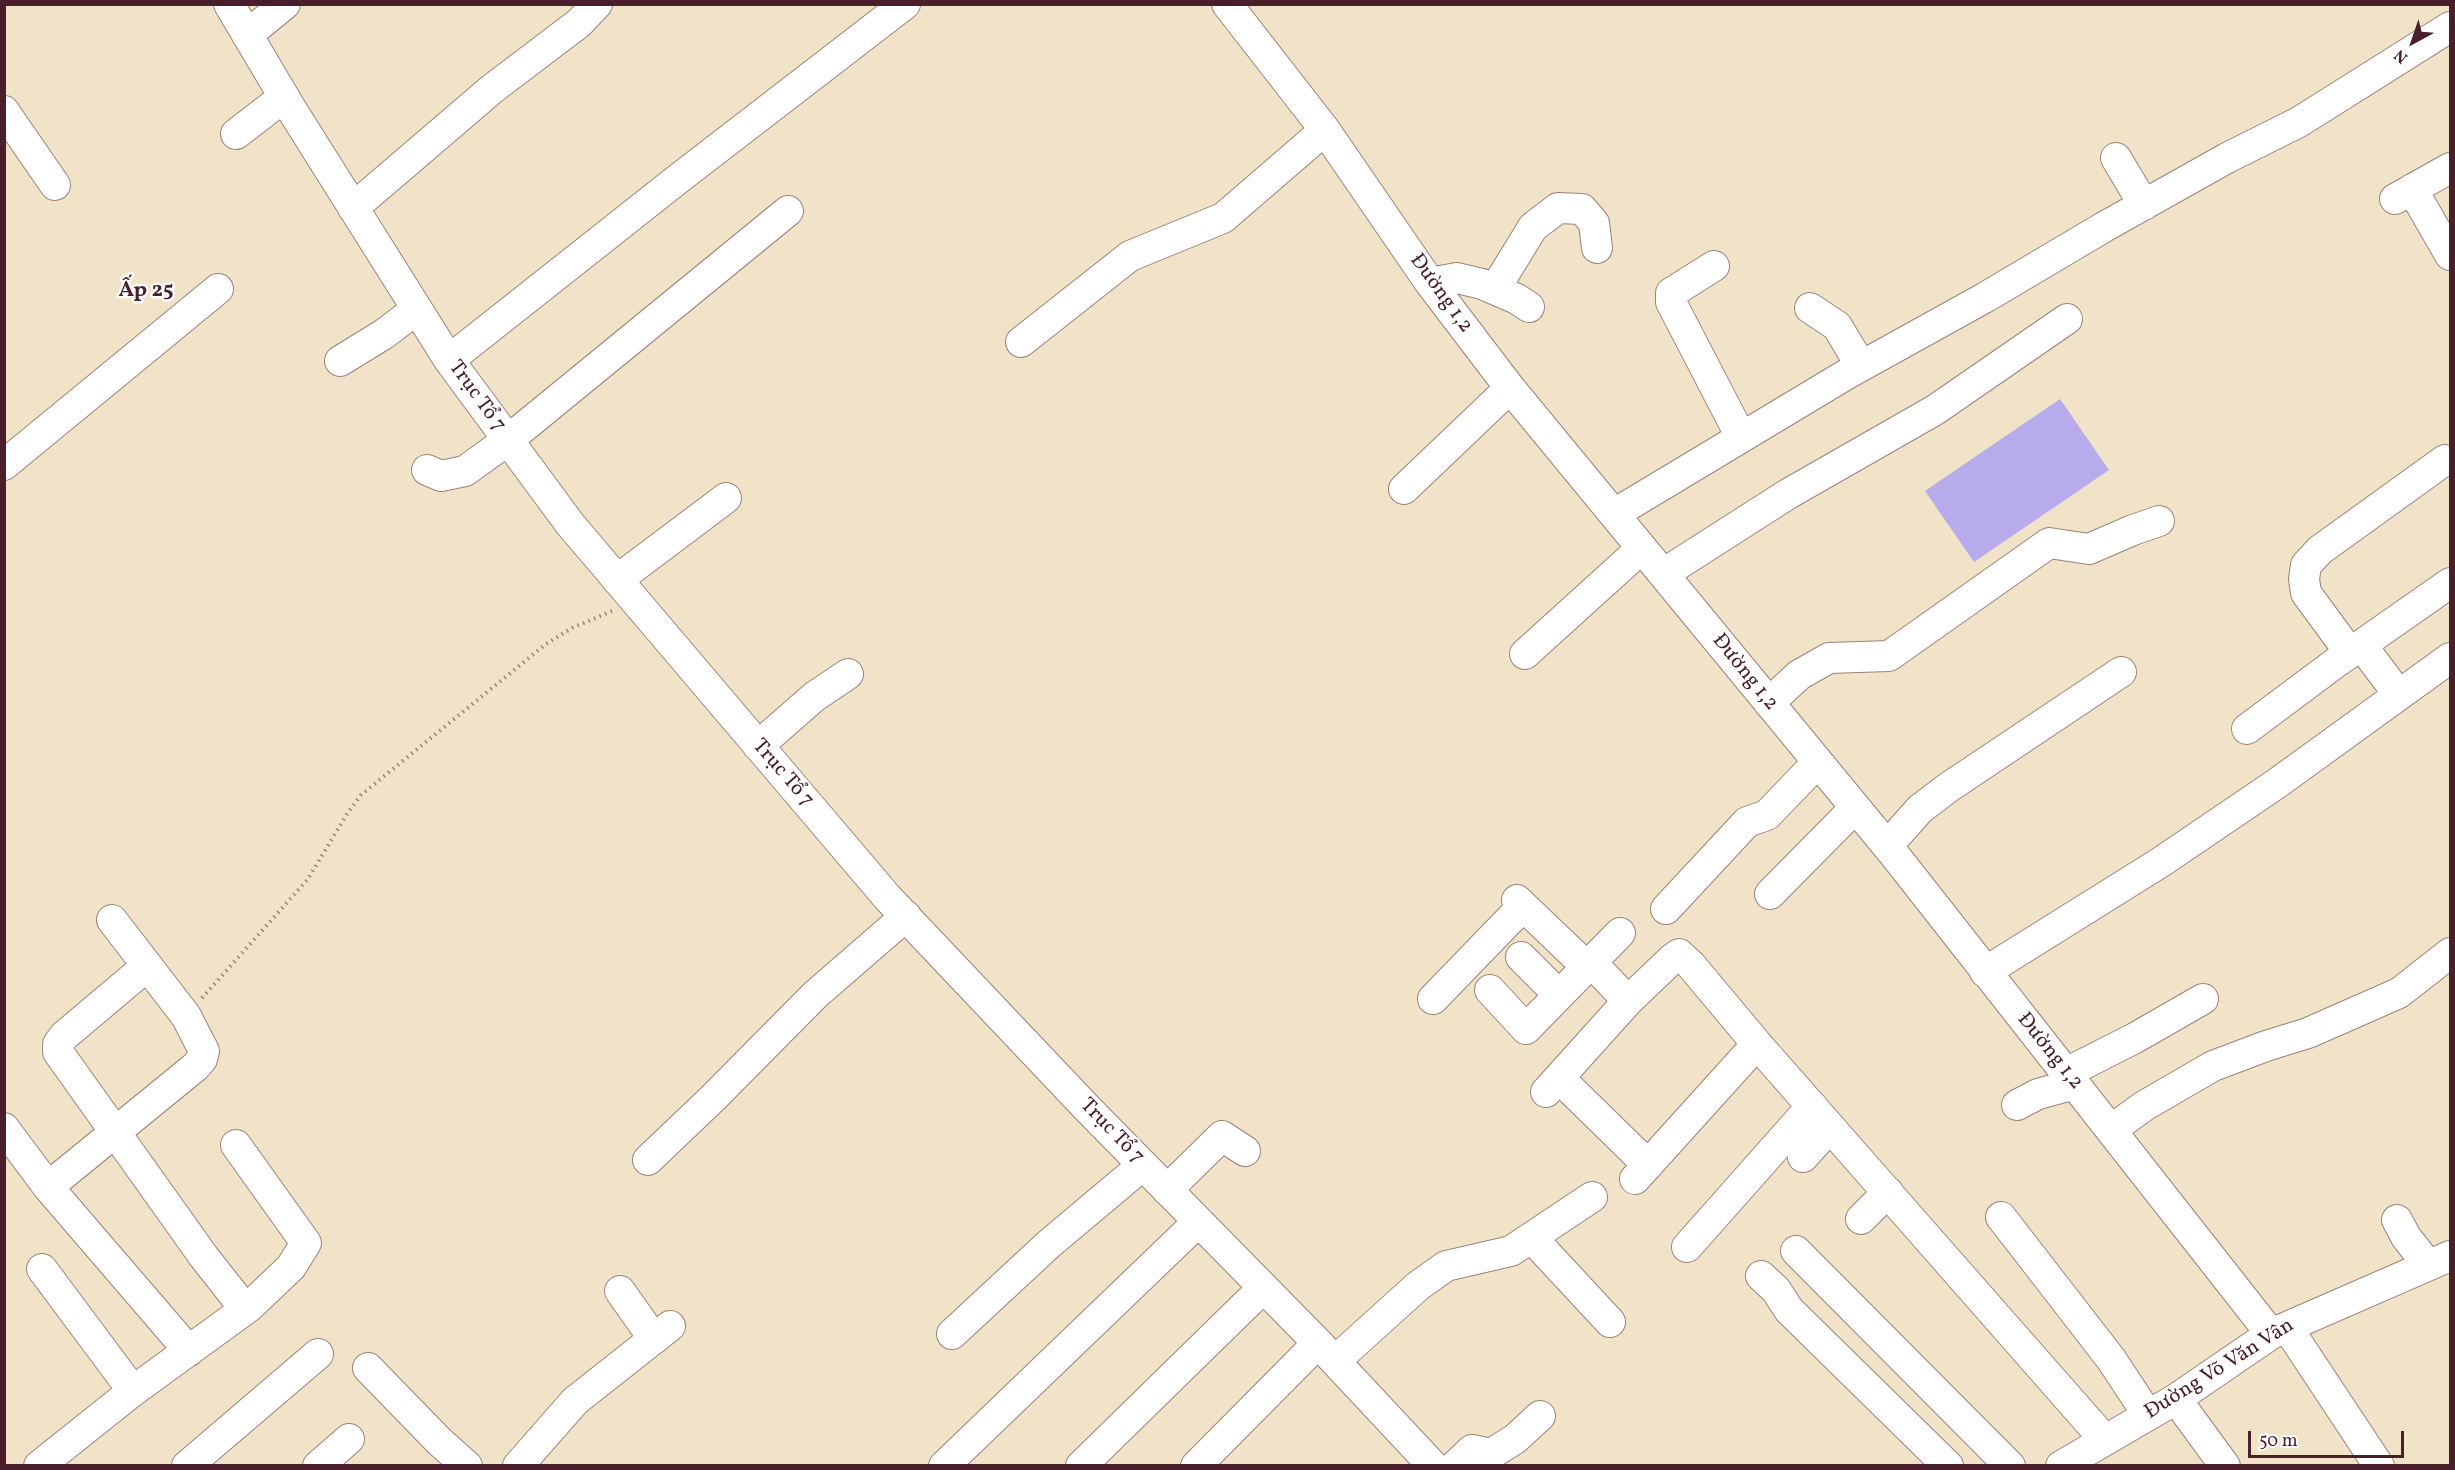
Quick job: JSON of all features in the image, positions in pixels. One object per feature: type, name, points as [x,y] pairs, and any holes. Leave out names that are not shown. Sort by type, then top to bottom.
[{"type":"street","name":"Trục Tổ 7","points":[[230,4],[284,97],[449,360],[570,524],[906,916],[1433,1466]]},
{"type":"street","points":[[247,35],[285,4]]},
{"type":"street","points":[[353,208],[492,89],[579,23],[597,4]]},
{"type":"street","points":[[449,360],[905,4]]},
{"type":"street","name":"Đường 1,2","points":[[1227,4],[1325,130],[1430,282],[1510,388],[1887,846],[2111,1130],[2279,1330],[2379,1466]]},
{"type":"street","points":[[1614,514],[1861,366],[2227,158],[2299,122],[2451,27]]},
{"type":"street","points":[[236,134],[284,97]]},
{"type":"street","points":[[4,111],[55,185]]},
{"type":"street","points":[[1021,342],[1130,256],[1223,218],[1325,130]]},
{"type":"street","points":[[2116,158],[2144,205]]},
{"type":"street","points":[[2451,168],[2404,194],[2451,255]]},
{"type":"street","points":[[1495,289],[1533,227],[1558,208],[1582,209],[1594,223],[1597,248]]},
{"type":"street","points":[[427,470],[441,476],[465,471],[508,440],[788,211]]},
{"type":"street","points":[[1714,266],[1671,293],[1671,302],[1741,437]]},
{"type":"street","points":[[1430,282],[1457,278],[1495,289],[1529,307]]},
{"type":"street","points":[[4,465],[218,289]]},
{"type":"street","points":[[1810,308],[1837,326],[1861,366]]},
{"type":"street","points":[[339,361],[384,334],[417,309]]},
{"type":"street","points":[[1663,574],[1788,494],[1935,410],[2067,319]]},
{"type":"street","points":[[1404,489],[1510,388]]},
{"type":"street","points":[[2399,695],[2306,593],[2304,579],[2306,565],[2320,550],[2445,460]]},
{"type":"street","points":[[626,590],[726,498]]},
{"type":"street","points":[[1769,703],[1799,675],[1829,658],[1889,656],[2049,543],[2089,549],[2159,521]]},
{"type":"street","points":[[1525,654],[1642,548]]},
{"type":"street","points":[[2247,729],[2451,583]]},
{"type":"street","points":[[1985,972],[2161,862],[2276,784],[2451,658]]},
{"type":"street","points":[[1887,846],[1920,809],[1949,787],[2121,672]]},
{"type":"street","points":[[758,746],[814,697],[848,674]]},
{"type":"street","points":[[1666,909],[1747,822],[1767,815],[1818,762]]},
{"type":"street","points":[[1770,894],[1855,807]]},
{"type":"street","points":[[1432,999],[1520,903],[1628,1001]]},
{"type":"street","points":[[648,1160],[815,995],[906,916]]},
{"type":"street","points":[[48,1187],[195,1067],[202,1059],[204,1051],[186,1016],[112,920]]},
{"type":"street","points":[[1490,990],[1526,1029],[1620,933]]},
{"type":"street","points":[[2111,1130],[2144,1106],[2213,1066],[2308,1033],[2400,993],[2451,953]]},
{"type":"street","points":[[1757,1044],[1641,1172],[1552,1085],[1628,1001],[1679,954],[1888,1192],[2084,1456]]},
{"type":"street","points":[[1521,957],[1559,995]]},
{"type":"street","points":[[147,966],[64,1036],[58,1044],[58,1052],[204,1257],[245,1309]]},
{"type":"street","points":[[2017,1105],[2070,1078],[2203,999]]},
{"type":"street","points":[[1803,1157],[1821,1116]]},
{"type":"street","points":[[1687,1247],[1821,1116]]},
{"type":"street","points":[[4,1128],[48,1187],[189,1351]]},
{"type":"street","points":[[1167,1190],[1222,1136],[1245,1151]]},
{"type":"street","points":[[39,1465],[133,1391],[245,1309],[291,1267],[306,1243],[236,1145]]},
{"type":"street","points":[[952,1334],[1049,1244],[1143,1165]]},
{"type":"street","points":[[1861,1219],[1888,1192]]},
{"type":"street","points":[[1196,1466],[1326,1352],[1446,1266],[1510,1251],[1592,1197]]},
{"type":"street","points":[[2001,1217],[2111,1359],[2148,1415]]},
{"type":"street","points":[[2397,1220],[2406,1237],[2439,1261]]},
{"type":"street","points":[[944,1466],[1198,1222]]},
{"type":"street","points":[[1532,1238],[1610,1322]]},
{"type":"street","points":[[1796,1251],[2010,1466]]},
{"type":"street","name":"Đường Võ Văn Vân","points":[[2084,1456],[2176,1399],[2279,1330],[2439,1261]]},
{"type":"street","points":[[42,1269],[133,1391]]},
{"type":"street","points":[[1761,1276],[1776,1290],[1789,1310],[1948,1466]]},
{"type":"street","points":[[1081,1466],[1263,1288]]},
{"type":"street","points":[[518,1466],[575,1401],[662,1332],[620,1291]]},
{"type":"street","points":[[187,1466],[318,1354]]},
{"type":"street","points":[[368,1368],[466,1466]]},
{"type":"street","points":[[2176,1399],[2225,1466]]},
{"type":"street","points":[[1455,1466],[1472,1450],[1491,1454],[1515,1439],[1540,1416]]},
{"type":"street","points":[[318,1466],[349,1439]]},
{"type":"path","points":[[186,1016],[308,879],[347,814],[362,795],[546,644],[626,590]]},
{"type":"building","points":[[2060,399],[2109,470],[1974,562],[1925,491]]},
{"type":"district","name":"Ấp 25","points":[[146,292]]}]
